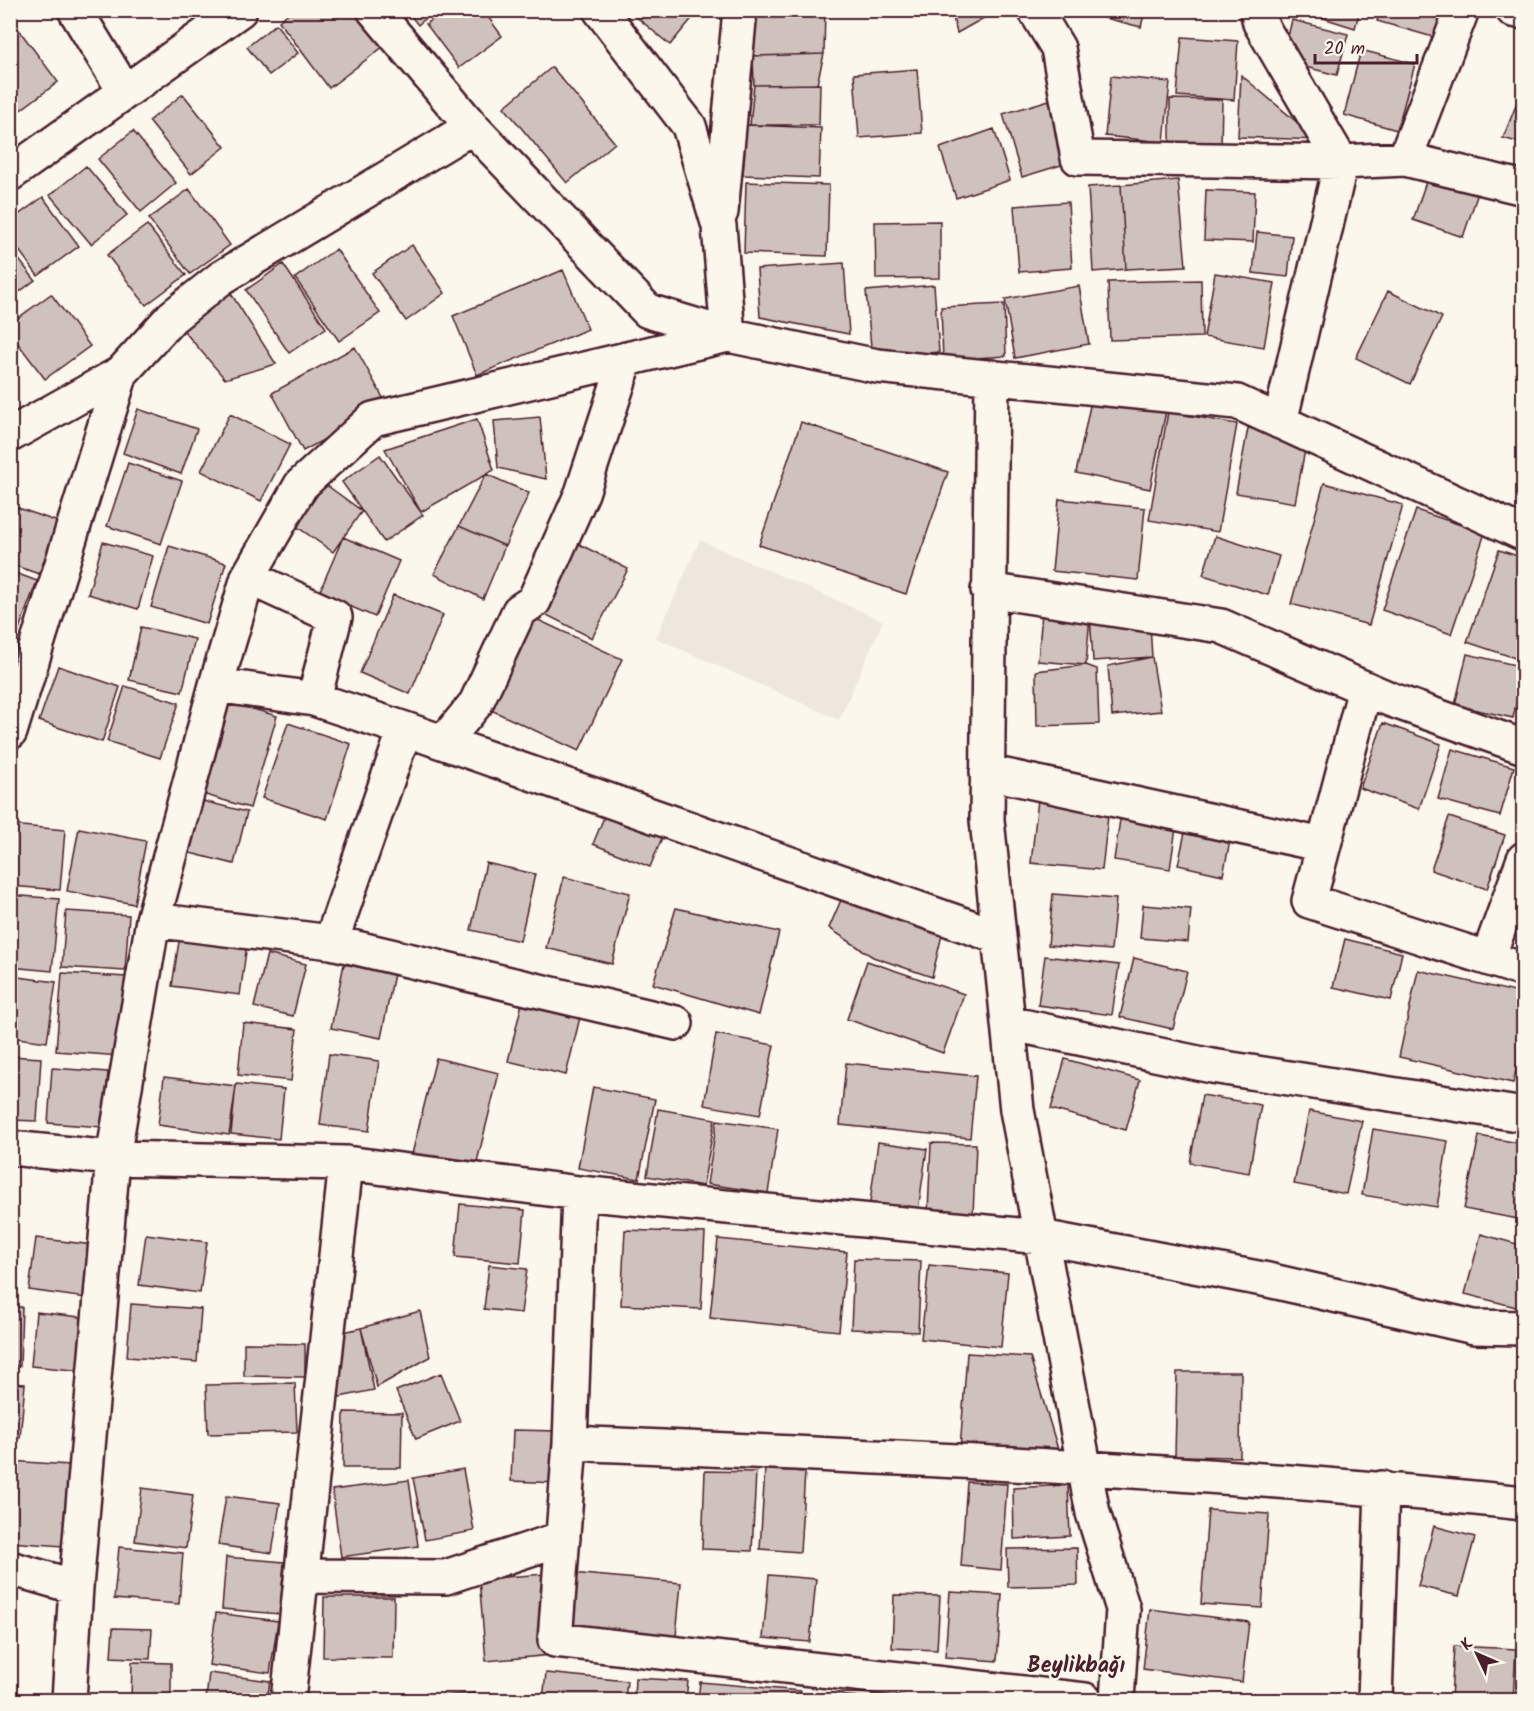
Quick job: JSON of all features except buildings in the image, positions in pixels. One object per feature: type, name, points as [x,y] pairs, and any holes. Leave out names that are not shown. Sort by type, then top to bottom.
[{"type":"street","points":[[75,10],[125,92]]},
{"type":"street","points":[[10,174],[240,10]]},
{"type":"street","points":[[374,10],[472,127],[648,311],[728,335],[877,366],[1237,402],[1524,534]]},
{"type":"street","points":[[600,10],[688,126],[719,226]]},
{"type":"street","points":[[728,335],[719,226],[740,10]]},
{"type":"street","points":[[1035,10],[1058,48],[1078,158],[1341,162],[1405,159],[1524,188]]},
{"type":"street","points":[[1257,10],[1260,23],[1341,162],[1280,422]]},
{"type":"street","points":[[1405,159],[1462,10]]},
{"type":"street","points":[[1513,10],[1524,12]]},
{"type":"street","points":[[10,435],[122,373],[172,317],[221,278],[472,127]]},
{"type":"street","points":[[69,1701],[76,1587],[113,1158],[153,920],[216,685],[248,577],[302,485],[374,419],[728,335]]},
{"type":"street","points":[[444,742],[476,703],[519,611],[534,601],[582,493],[626,359]]},
{"type":"street","points":[[10,732],[122,373]]},
{"type":"street","points":[[992,378],[987,820],[1017,1110],[1093,1513],[1123,1609],[1118,1701]]},
{"type":"street","points":[[248,577],[335,617],[314,699]]},
{"type":"street","points":[[988,590],[1221,626],[1365,689],[1524,747]]},
{"type":"street","points":[[216,685],[314,699],[444,742],[999,937]]},
{"type":"street","points":[[1365,689],[1309,901],[1524,970]]},
{"type":"street","points":[[331,942],[405,729]]},
{"type":"street","points":[[987,772],[1323,845]]},
{"type":"street","points":[[1488,958],[1524,858]]},
{"type":"street","points":[[153,920],[331,942],[676,1023]]},
{"type":"street","points":[[1008,1023],[1212,1066],[1524,1115]]},
{"type":"street","points":[[10,1148],[113,1158],[346,1163],[579,1193],[1041,1237],[1268,1280],[1474,1327],[1524,1328]]},
{"type":"street","points":[[288,1701],[346,1163]]},
{"type":"street","points":[[579,1193],[570,1443],[555,1640],[1085,1701]]},
{"type":"street","points":[[570,1443],[957,1460],[1382,1488],[1524,1503]]},
{"type":"street","points":[[1375,1701],[1382,1488]]},
{"type":"street","points":[[302,1576],[446,1577],[563,1538]]},
{"type":"street","points":[[10,1568],[76,1587]]},
{"type":"shaded area","points":[[700,540],[883,621],[839,720],[656,638]]},
{"type":"district","name":"Beylikbağı","points":[[1076,1664]]}]
